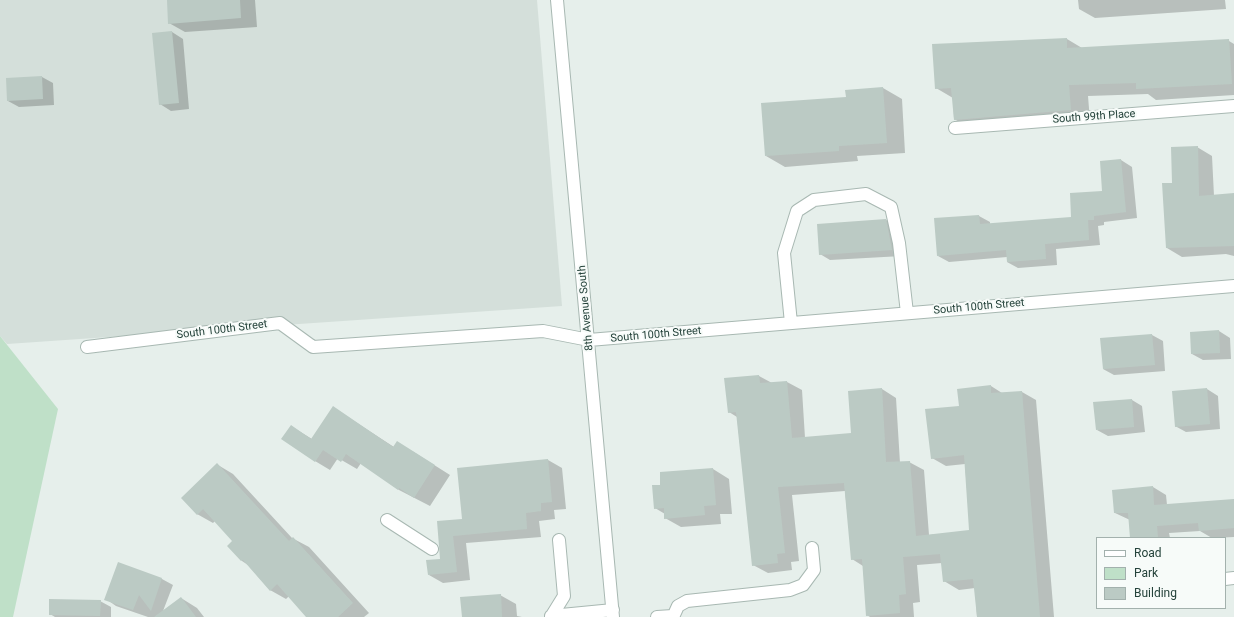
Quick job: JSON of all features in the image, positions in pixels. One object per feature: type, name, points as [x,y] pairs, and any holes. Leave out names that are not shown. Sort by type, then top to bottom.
[{"type":"street","name":"8th Avenue South","points":[[557,0],[613,614]]},
{"type":"street","name":"South 99th Place","points":[[955,128],[1234,106]]},
{"type":"street","points":[[791,323],[784,253],[798,212],[814,200],[866,194],[891,207],[899,243],[907,314]]},
{"type":"street","name":"South 100th Street","points":[[87,347],[280,323],[313,347],[543,331],[589,340],[1234,286]]},
{"type":"street","points":[[387,520],[432,549]]},
{"type":"street","points":[[551,616],[564,596],[559,540]]},
{"type":"street","points":[[657,617],[673,616],[678,606],[687,601],[790,590],[803,585],[814,570],[812,548]]},
{"type":"street","points":[[551,616],[613,614]]},
{"type":"shaded area","points":[[0,0],[537,0],[562,306],[7,344],[0,336]]},
{"type":"green space","points":[[0,336],[58,409],[13,617],[0,617]]},
{"type":"building","points":[[167,0],[240,0],[241,18],[168,24]]},
{"type":"building","points":[[172,31],[179,103],[159,105],[152,33]]},
{"type":"building","points":[[1067,38],[1067,48],[1229,39],[1232,84],[1136,89],[1136,83],[1069,85],[1071,110],[954,120],[951,88],[935,89],[932,44]]},
{"type":"building","points":[[42,76],[43,99],[7,101],[6,78]]},
{"type":"building","points":[[883,87],[887,143],[839,146],[839,151],[765,156],[761,103],[846,97],[845,90]]},
{"type":"building","points":[[1198,146],[1199,196],[1234,193],[1234,246],[1166,248],[1162,183],[1172,183],[1171,147]]},
{"type":"building","points":[[1121,159],[1126,212],[1094,216],[1094,220],[1088,220],[1089,240],[1045,244],[1046,259],[1007,262],[1006,250],[937,256],[934,218],[979,215],[980,224],[1071,217],[1070,193],[1102,191],[1100,161]]},
{"type":"building","points":[[886,219],[892,250],[819,255],[817,224]]},
{"type":"building","points":[[1219,330],[1220,353],[1191,354],[1190,332]]},
{"type":"building","points":[[1152,334],[1155,365],[1103,369],[1100,338]]},
{"type":"building","points":[[759,375],[760,383],[787,381],[792,438],[851,433],[848,391],[882,388],[886,462],[910,461],[916,536],[969,530],[964,455],[931,459],[925,409],[959,406],[957,389],[991,385],[991,393],[1022,391],[1040,617],[977,617],[973,579],[943,582],[940,554],[903,557],[906,594],[899,595],[900,613],[866,616],[862,559],[851,560],[844,483],[778,487],[785,553],[777,554],[778,563],[752,566],[736,412],[728,413],[724,378]]},
{"type":"building","points":[[1207,388],[1210,424],[1175,427],[1172,391]]},
{"type":"building","points":[[1132,399],[1134,427],[1096,430],[1093,402]]},
{"type":"building","points":[[333,406],[393,447],[397,441],[435,465],[414,498],[399,488],[398,490],[346,454],[341,462],[323,450],[315,462],[281,439],[291,425],[311,439]]},
{"type":"building","points":[[548,459],[552,502],[541,503],[541,511],[526,513],[527,529],[453,536],[457,572],[428,575],[426,560],[440,559],[437,521],[462,519],[457,468]]},
{"type":"building","points":[[217,463],[289,541],[293,537],[353,603],[338,617],[306,617],[277,584],[270,591],[243,560],[241,561],[227,546],[232,541],[203,509],[197,515],[181,498]]},
{"type":"building","points":[[713,468],[716,505],[704,506],[705,515],[664,519],[664,508],[654,509],[652,485],[660,485],[660,472]]},
{"type":"building","points":[[1153,486],[1154,505],[1234,499],[1234,528],[1199,531],[1198,523],[1157,526],[1158,537],[1130,537],[1128,513],[1114,513],[1112,490]]},
{"type":"building","points":[[118,562],[162,578],[151,611],[139,595],[133,610],[104,600]]},
{"type":"building","points":[[501,594],[502,617],[462,617],[460,597]]},
{"type":"building","points":[[181,597],[196,617],[154,617]]},
{"type":"building","points":[[49,599],[101,600],[100,616],[49,615]]}]
